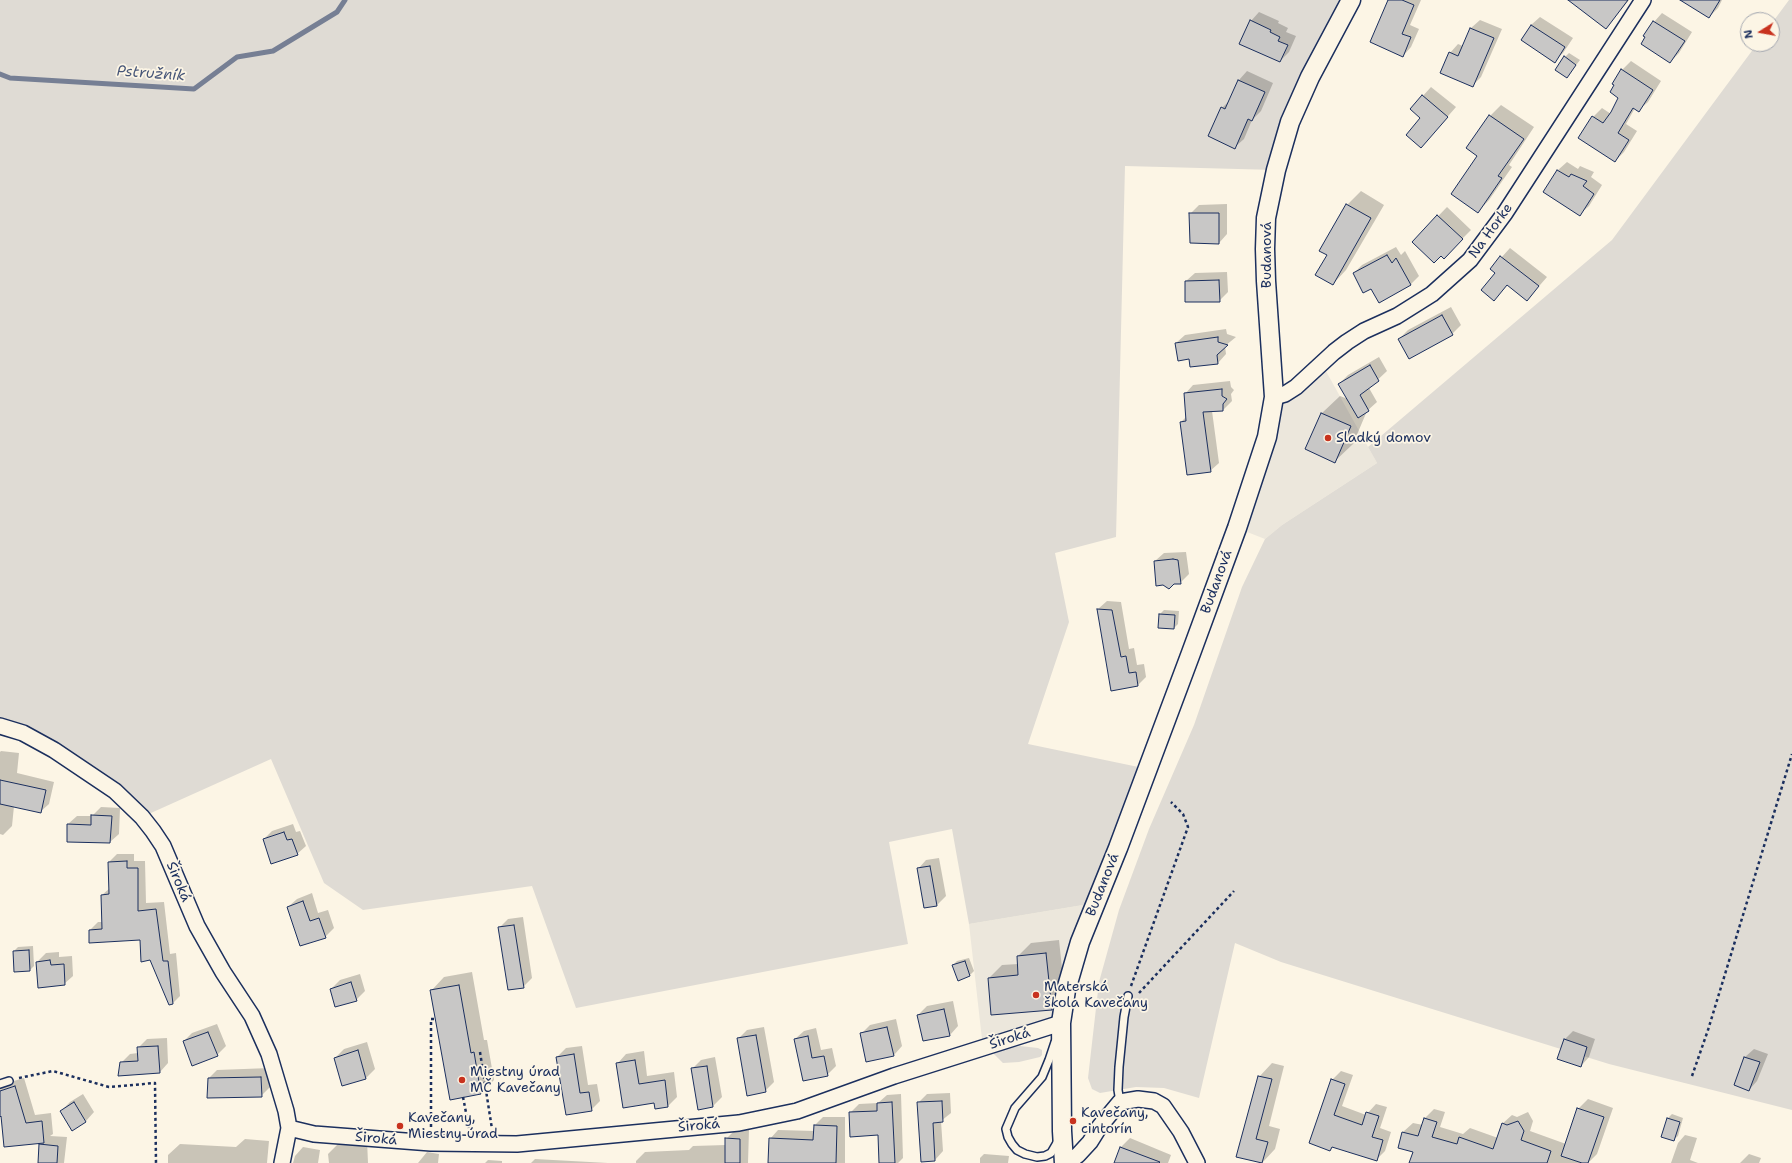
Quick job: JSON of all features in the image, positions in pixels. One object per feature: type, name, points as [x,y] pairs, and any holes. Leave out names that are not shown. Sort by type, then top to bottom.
[{"type":"street","name":"Budanová","points":[[1066,1163],[1062,1131],[1060,1023],[1066,990],[1080,942],[1145,776],[1256,475],[1267,437],[1274,397],[1266,280],[1266,218],[1276,170],[1290,122],[1310,77],[1351,0]]},
{"type":"street","name":"Na Horke","points":[[1274,397],[1285,394],[1296,387],[1347,342],[1364,331],[1397,316],[1432,294],[1459,272],[1470,260],[1505,213],[1643,0]]},
{"type":"street","name":"Široká","points":[[0,726],[23,733],[54,750],[115,791],[142,817],[153,831],[163,846],[197,926],[223,972],[252,1016],[267,1047],[286,1111],[289,1128],[314,1134],[431,1144],[517,1144],[739,1123],[797,1111],[894,1076],[1060,1023]]},
{"type":"street","points":[[1066,1163],[1078,1155],[1090,1142],[1100,1126],[1120,1102],[1138,1099],[1154,1101],[1163,1106],[1171,1115],[1197,1163]]},
{"type":"street","points":[[282,1163],[289,1128]]},
{"type":"lane","points":[[1120,1102],[1118,1090],[1119,1067],[1128,996]]},
{"type":"lane","points":[[1060,1023],[1049,1060],[1042,1077],[1015,1108],[1006,1129],[1008,1137],[1017,1150],[1037,1157],[1051,1153],[1055,1148],[1062,1131]]},
{"type":"lane","points":[[0,1084],[9,1081]]},
{"type":"path","points":[[1692,1076],[1792,754]]},
{"type":"path","points":[[1128,996],[1188,827],[1183,814],[1171,802]]},
{"type":"path","points":[[1126,1008],[1234,891]]},
{"type":"path","points":[[431,1144],[431,1019],[435,1018]]},
{"type":"path","points":[[480,1052],[494,1144]]},
{"type":"path","points":[[9,1081],[53,1071],[109,1087],[155,1083],[156,1163]]},
{"type":"path","points":[[464,1097],[471,1144]]},
{"type":"shaded area","points":[[0,0],[1351,0],[1276,170],[1125,166],[1116,537],[1055,553],[1069,622],[1028,744],[1148,769],[1095,903],[969,924],[952,829],[889,842],[908,944],[576,1008],[532,886],[363,910],[324,883],[271,759],[142,817],[115,791],[0,726]]},
{"type":"shaded area","points":[[1789,0],[1792,0],[1792,1110],[1609,1064],[1281,962],[1235,943],[1199,1098],[1164,1088],[1136,1087],[1100,1093],[1092,1089],[1088,1078],[1099,982],[1119,910],[1149,829],[1194,725],[1242,587],[1265,539],[1282,525],[1377,463],[1368,447],[1612,240],[1751,52],[1780,52],[1780,12]]},
{"type":"shaded area","points":[[1322,364],[1377,463],[1282,525],[1265,539],[1237,528],[1274,397]]},
{"type":"shaded area","points":[[1095,903],[1061,1023],[983,1048],[969,924]]},
{"type":"shaded area","points":[[1020,1046],[1038,1048],[1042,1050],[1042,1055],[1040,1057],[1019,1062],[1003,1063],[991,1051]]},
{"type":"building","points":[[1388,0],[1402,0],[1414,5],[1402,34],[1411,37],[1403,57],[1370,42]]},
{"type":"building","points":[[1568,0],[1628,0],[1606,29]]},
{"type":"building","points":[[1680,0],[1720,0],[1709,18]]},
{"type":"building","points":[[1250,20],[1271,30],[1270,32],[1280,37],[1278,41],[1288,45],[1280,62],[1239,44]]},
{"type":"building","points":[[1653,21],[1685,41],[1670,63],[1641,44],[1645,37],[1643,36]]},
{"type":"building","points":[[1531,25],[1565,47],[1555,63],[1521,40]]},
{"type":"building","points":[[1470,28],[1494,38],[1473,87],[1440,73],[1449,52],[1458,56]]},
{"type":"building","points":[[1564,56],[1576,65],[1567,78],[1555,70]]},
{"type":"building","points":[[1621,69],[1653,90],[1639,112],[1633,108],[1618,133],[1629,140],[1615,162],[1578,138],[1592,116],[1603,123],[1611,112],[1618,98],[1610,92],[1614,85],[1612,84]]},
{"type":"building","points":[[1238,80],[1265,92],[1252,121],[1248,119],[1235,149],[1208,136],[1221,107],[1225,109]]},
{"type":"building","points":[[1422,95],[1448,117],[1421,148],[1406,135],[1420,118],[1410,109]]},
{"type":"building","points":[[1489,115],[1524,139],[1498,176],[1502,178],[1478,213],[1451,194],[1477,156],[1466,148]]},
{"type":"building","points":[[1557,170],[1569,177],[1571,174],[1587,181],[1583,186],[1594,194],[1580,216],[1543,192]]},
{"type":"building","points":[[1346,204],[1371,218],[1333,285],[1315,275],[1327,255],[1319,251]]},
{"type":"building","points":[[1189,213],[1219,213],[1219,244],[1190,243]]},
{"type":"building","points":[[1437,215],[1463,239],[1444,259],[1441,256],[1434,263],[1412,242]]},
{"type":"building","points":[[1387,255],[1392,263],[1396,258],[1411,285],[1379,303],[1371,289],[1363,293],[1353,273]]},
{"type":"building","points":[[1500,256],[1539,286],[1527,301],[1507,285],[1494,301],[1481,290],[1495,273],[1490,269]]},
{"type":"building","points":[[1219,280],[1220,302],[1185,302],[1185,281]]},
{"type":"building","points":[[1442,315],[1453,335],[1409,359],[1398,339]]},
{"type":"building","points":[[1218,337],[1218,342],[1228,345],[1217,355],[1218,364],[1190,367],[1189,359],[1178,361],[1175,343]]},
{"type":"building","points":[[1370,365],[1379,381],[1360,395],[1369,411],[1358,418],[1338,384]]},
{"type":"building","points":[[1222,389],[1222,396],[1227,399],[1223,404],[1223,411],[1203,412],[1211,472],[1187,475],[1180,422],[1186,421],[1184,393]]},
{"type":"building","name":"Sladký domov","points":[[1321,413],[1351,426],[1335,463],[1305,449]]},
{"type":"building","points":[[1173,559],[1178,560],[1181,584],[1174,584],[1169,589],[1163,585],[1156,586],[1154,561]]},
{"type":"building","points":[[1097,609],[1112,610],[1121,657],[1126,656],[1129,673],[1136,672],[1138,686],[1111,691]]},
{"type":"building","points":[[1159,614],[1175,615],[1174,629],[1158,628]]},
{"type":"building","points":[[0,780],[46,790],[41,813],[0,804]]},
{"type":"building","points":[[91,815],[112,816],[110,843],[67,842],[67,824],[91,825]]},
{"type":"building","points":[[284,832],[287,840],[292,839],[298,855],[271,864],[263,839]]},
{"type":"building","points":[[127,861],[127,868],[138,868],[138,911],[156,909],[163,961],[168,961],[173,1004],[169,1005],[150,960],[141,962],[140,940],[89,943],[89,930],[102,929],[101,895],[109,894],[108,862]]},
{"type":"building","points":[[930,866],[937,906],[924,908],[917,868]]},
{"type":"building","points":[[303,901],[310,921],[319,918],[326,938],[300,946],[287,907]]},
{"type":"building","points":[[514,925],[524,988],[508,990],[498,927]]},
{"type":"building","points":[[29,950],[30,971],[14,972],[13,951]]},
{"type":"building","points":[[1046,953],[1052,1010],[991,1015],[988,978],[1018,975],[1017,956]]},
{"type":"building","points":[[50,960],[51,965],[64,964],[65,985],[38,988],[36,962]]},
{"type":"building","points":[[965,961],[970,976],[958,981],[952,965]]},
{"type":"building","points":[[351,982],[357,1001],[335,1007],[330,989]]},
{"type":"building","points":[[459,985],[471,1053],[474,1052],[481,1094],[450,1100],[430,990]]},
{"type":"building","points":[[944,1009],[950,1036],[923,1041],[917,1015]]},
{"type":"building","points":[[887,1027],[894,1056],[866,1062],[860,1033]]},
{"type":"building","points":[[208,1032],[218,1056],[192,1066],[183,1041]]},
{"type":"building","points":[[756,1035],[766,1092],[747,1096],[737,1038]]},
{"type":"building","points":[[808,1036],[812,1058],[824,1056],[828,1076],[803,1081],[794,1039]]},
{"type":"building","points":[[1564,1039],[1587,1047],[1581,1067],[1557,1059]]},
{"type":"building","points":[[158,1046],[160,1073],[118,1076],[120,1062],[138,1061],[137,1047]]},
{"type":"building","points":[[358,1050],[366,1079],[342,1086],[334,1058]]},
{"type":"building","points":[[574,1054],[580,1093],[589,1092],[592,1111],[566,1115],[556,1057]]},
{"type":"building","points":[[1744,1057],[1760,1062],[1749,1091],[1734,1085]]},
{"type":"building","points":[[635,1060],[639,1084],[665,1080],[668,1107],[655,1109],[654,1103],[623,1108],[616,1063]]},
{"type":"building","points":[[707,1066],[713,1107],[698,1110],[691,1068]]},
{"type":"building","points":[[1258,1076],[1272,1079],[1256,1139],[1268,1142],[1262,1163],[1236,1157]]},
{"type":"building","points":[[261,1077],[262,1097],[207,1098],[208,1078]]},
{"type":"building","points":[[1331,1079],[1345,1084],[1334,1115],[1362,1125],[1366,1112],[1379,1116],[1372,1137],[1383,1140],[1377,1161],[1332,1147],[1330,1151],[1309,1143]]},
{"type":"building","points":[[15,1086],[26,1123],[42,1121],[44,1143],[4,1147],[1,1116],[0,1117],[0,1091]]},
{"type":"building","points":[[942,1101],[943,1122],[933,1123],[935,1161],[921,1162],[917,1102]]},
{"type":"building","points":[[74,1102],[86,1122],[72,1131],[60,1111]]},
{"type":"building","points":[[892,1102],[895,1163],[879,1163],[878,1135],[850,1137],[849,1112],[877,1111],[877,1103]]},
{"type":"building","points":[[1577,1108],[1604,1117],[1588,1163],[1582,1163],[1561,1156]]},
{"type":"building","points":[[1424,1118],[1437,1122],[1432,1137],[1457,1144],[1459,1137],[1493,1149],[1502,1123],[1507,1125],[1518,1121],[1524,1131],[1521,1140],[1551,1151],[1547,1163],[1409,1163],[1413,1152],[1398,1148],[1402,1132],[1418,1136]]},
{"type":"building","points":[[1667,1118],[1680,1122],[1674,1141],[1661,1137]]},
{"type":"building","points":[[814,1125],[837,1126],[836,1163],[768,1163],[769,1138],[813,1140]]},
{"type":"building","points":[[725,1138],[740,1139],[740,1163],[725,1163]]},
{"type":"building","points":[[39,1144],[58,1146],[57,1163],[38,1163]]},
{"type":"building","points":[[1120,1147],[1160,1162],[1114,1163]]},
{"type":"waterway","name":"Pstružník","points":[[0,74],[10,78],[194,89],[237,57],[273,51],[337,12],[345,0]]},
{"type":"place","name":"Sladký domov","points":[[1328,438]]},
{"type":"place","name":"Materská škola Kavečany","points":[[1036,995]]},
{"type":"place","name":"Miestny úrad MČ Kavečany","points":[[462,1080]]},
{"type":"place","name":"Kavečany, cintorín","points":[[1073,1121]]},
{"type":"place","name":"Kavečany, Miestny úrad","points":[[400,1126]]}]
